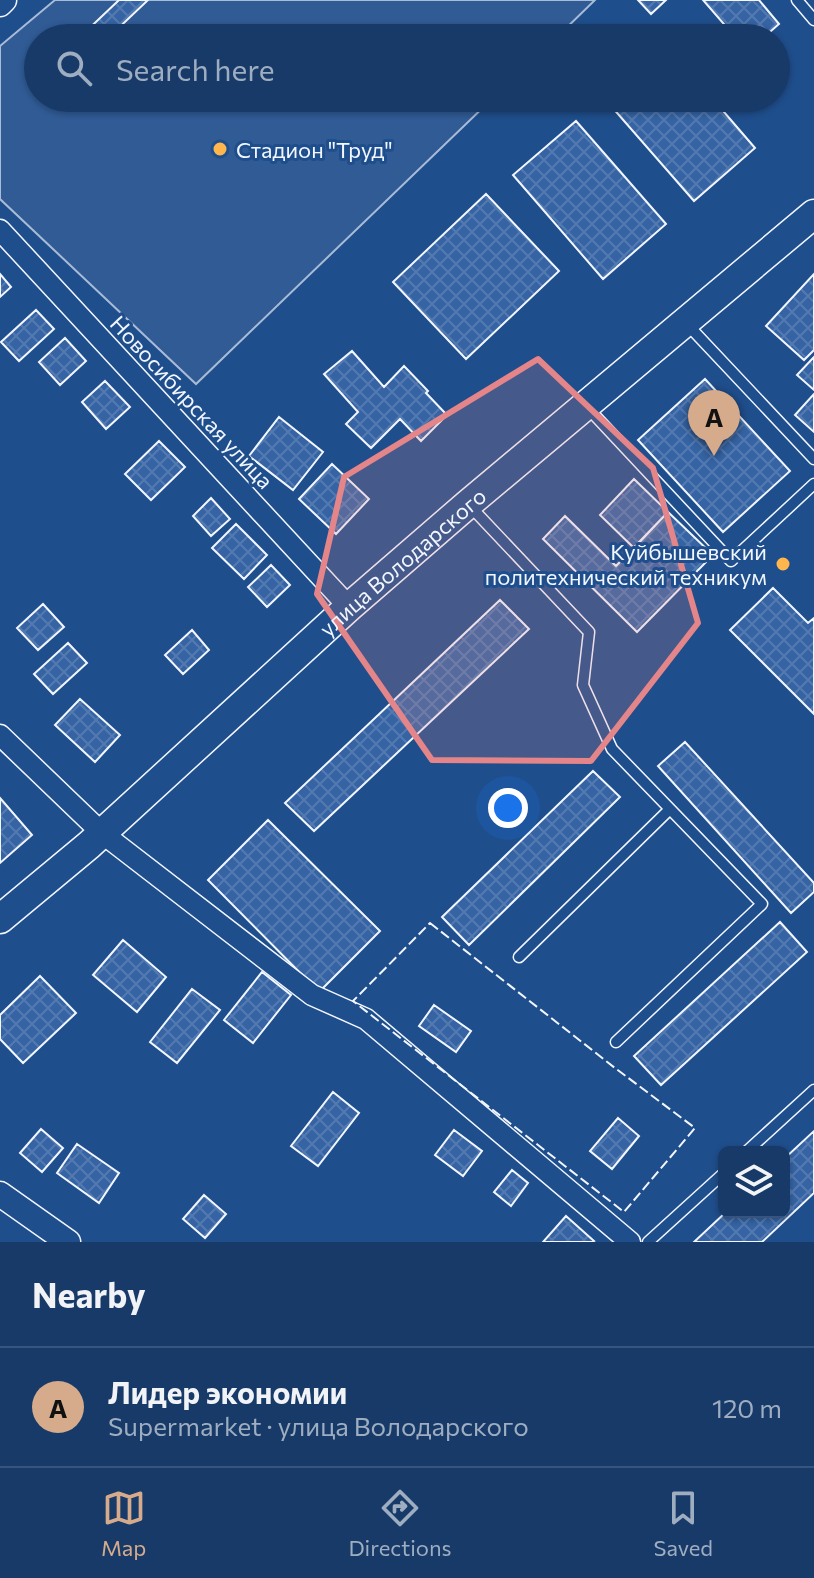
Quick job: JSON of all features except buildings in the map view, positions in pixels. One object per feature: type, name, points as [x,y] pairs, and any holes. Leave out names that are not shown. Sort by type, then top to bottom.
[{"type":"main road","name":"улица Володарского","points":[[0,919],[102,833],[349,607],[814,214]]},
{"type":"street","name":"Новосибирская улица","points":[[0,230],[349,607]]},
{"type":"street","points":[[0,735],[102,833],[312,995],[366,1019],[630,1242]]},
{"type":"street","points":[[0,1194],[68,1242]]},
{"type":"lane","points":[[797,0],[814,20]]},
{"type":"lane","points":[[685,321],[814,459]]},
{"type":"lane","points":[[586,406],[731,561],[814,484]]},
{"type":"lane","points":[[468,504],[589,632],[583,685],[612,749],[762,904],[616,1042]]},
{"type":"lane","points":[[519,957],[670,809]]},
{"type":"lane","points":[[753,1146],[814,1090]]},
{"type":"lane","points":[[648,1242],[718,1178]]},
{"type":"highlighted area","points":[[538,359],[653,468],[698,623],[591,761],[432,760],[317,594],[344,477]]},
{"type":"shaded area","name":"Стадион \"Труд\"","points":[[55,0],[595,0],[570,24],[26,24]]},
{"type":"shaded area","name":"Стадион \"Труд\"","points":[[24,26],[24,112],[478,112],[196,384],[0,199],[0,46]]},
{"type":"fence","points":[[430,923],[695,1128],[624,1212],[353,1001],[430,923]]},
{"type":"place","name":"Стадион \"Труд\"","points":[[220,149]]},
{"type":"place","name":"Лидер экономии","points":[[714,456]]},
{"type":"place","name":"Куйбышевский политехнический техникум","points":[[783,564]]}]
